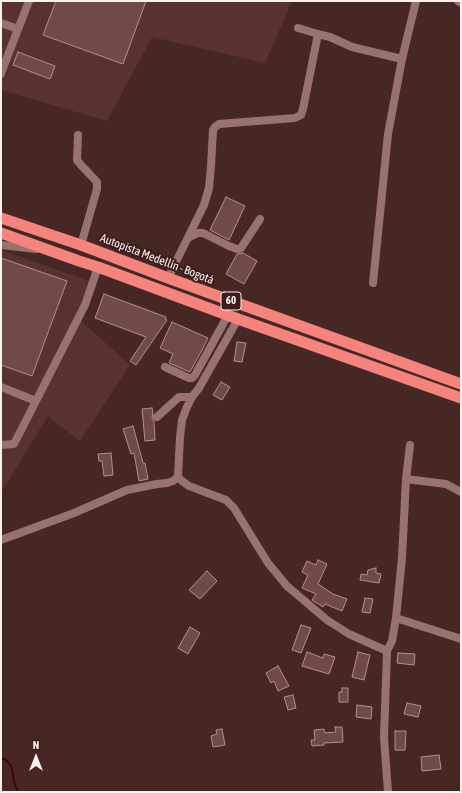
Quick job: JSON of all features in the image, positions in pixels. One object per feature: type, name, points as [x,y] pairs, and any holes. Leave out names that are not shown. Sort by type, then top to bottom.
[{"type":"highway","name":"Autopista Medellín - Bogotá","points":[[1,218],[81,245],[461,384]]},
{"type":"highway","name":"60","points":[[1,233],[461,398]]},
{"type":"street","points":[[1,74],[29,1]]},
{"type":"street","points":[[373,283],[388,134],[402,59],[416,1]]},
{"type":"street","points":[[1,23],[18,29]]},
{"type":"street","points":[[298,28],[330,37],[352,47],[402,59]]},
{"type":"street","points":[[168,278],[204,205],[209,188],[213,130],[219,124],[295,118],[300,115],[303,109],[318,34]]},
{"type":"street","points":[[78,135],[77,160],[97,182],[97,189],[81,245]]},
{"type":"street","points":[[188,238],[201,233],[239,249],[260,220]]},
{"type":"street","points":[[1,245],[50,251]]},
{"type":"street","points":[[1,445],[14,444],[85,305],[98,267]]},
{"type":"street","points":[[165,367],[192,378],[233,317]]},
{"type":"street","points":[[233,317],[199,388],[192,397],[182,420],[178,477],[182,482],[189,486],[226,500],[234,508],[268,563],[287,586],[327,620],[349,634],[388,652]]},
{"type":"street","points":[[1,387],[36,401]]},
{"type":"street","points":[[157,417],[179,398],[192,397]]},
{"type":"street","points":[[388,792],[384,737],[388,652],[392,641],[396,618],[402,558],[406,479],[410,445]]},
{"type":"street","points":[[1,540],[74,513],[127,490],[167,483],[178,477]]},
{"type":"street","points":[[406,479],[446,484],[461,492]]},
{"type":"street","points":[[396,618],[461,639]]},
{"type":"shaded area","points":[[1,1],[292,1],[265,63],[152,37],[107,121],[1,90]]},
{"type":"shaded area","points":[[1,250],[92,282],[79,319],[130,365],[80,441],[48,416],[1,493]]},
{"type":"building","points":[[56,1],[146,1],[123,64],[43,35]]},
{"type":"building","points":[[18,52],[55,66],[50,79],[13,65]]},
{"type":"building","points":[[226,197],[245,206],[229,240],[210,230]]},
{"type":"building","points":[[243,253],[257,261],[244,284],[226,274],[237,254]]},
{"type":"building","points":[[1,258],[67,281],[32,376],[1,365]]},
{"type":"building","points":[[104,294],[166,317],[165,319],[167,320],[136,365],[130,361],[146,337],[95,318]]},
{"type":"building","points":[[172,322],[208,338],[190,372],[169,363],[173,354],[160,348]]},
{"type":"building","points":[[237,342],[246,343],[242,362],[234,361]]},
{"type":"building","points":[[221,382],[230,387],[222,400],[213,395]]},
{"type":"building","points":[[152,408],[155,440],[145,441],[142,409]]},
{"type":"building","points":[[133,426],[143,463],[145,463],[148,479],[139,481],[134,453],[131,454],[123,429]]},
{"type":"building","points":[[111,453],[113,475],[104,476],[102,461],[99,461],[98,454]]},
{"type":"building","points":[[318,560],[327,564],[318,584],[333,594],[347,599],[342,611],[325,604],[323,607],[312,600],[316,594],[302,588],[308,575],[302,572],[307,561],[316,565]]},
{"type":"building","points":[[376,568],[376,573],[381,574],[379,583],[360,580],[361,574],[367,575],[368,570]]},
{"type":"building","points":[[207,571],[217,581],[200,599],[189,590]]},
{"type":"building","points":[[365,598],[373,599],[370,613],[362,612]]},
{"type":"building","points":[[301,625],[311,628],[301,653],[292,650]]},
{"type":"building","points":[[190,627],[200,633],[188,654],[178,648]]},
{"type":"building","points":[[307,652],[323,658],[324,654],[335,657],[329,674],[302,666]]},
{"type":"building","points":[[358,652],[370,655],[364,680],[352,677]]},
{"type":"building","points":[[398,653],[415,654],[414,665],[397,663]]},
{"type":"building","points":[[278,666],[289,686],[278,691],[274,681],[271,683],[266,673]]},
{"type":"building","points":[[342,688],[348,688],[348,702],[339,702],[339,692],[342,692]]},
{"type":"building","points":[[293,695],[296,708],[288,710],[284,697]]},
{"type":"building","points":[[407,703],[421,706],[418,717],[404,714]]},
{"type":"building","points":[[357,705],[372,707],[371,719],[356,717]]},
{"type":"building","points":[[335,727],[342,727],[343,742],[324,743],[324,745],[312,746],[311,740],[315,740],[314,730],[324,729],[325,733],[336,732]]},
{"type":"building","points":[[222,729],[225,745],[213,747],[211,736],[217,734],[216,730]]},
{"type":"building","points":[[395,731],[406,731],[405,750],[395,750]]},
{"type":"building","points":[[439,755],[441,769],[422,771],[421,757]]},
{"type":"waterway","points":[[1,759],[5,759],[12,768],[14,782],[18,792]]}]
